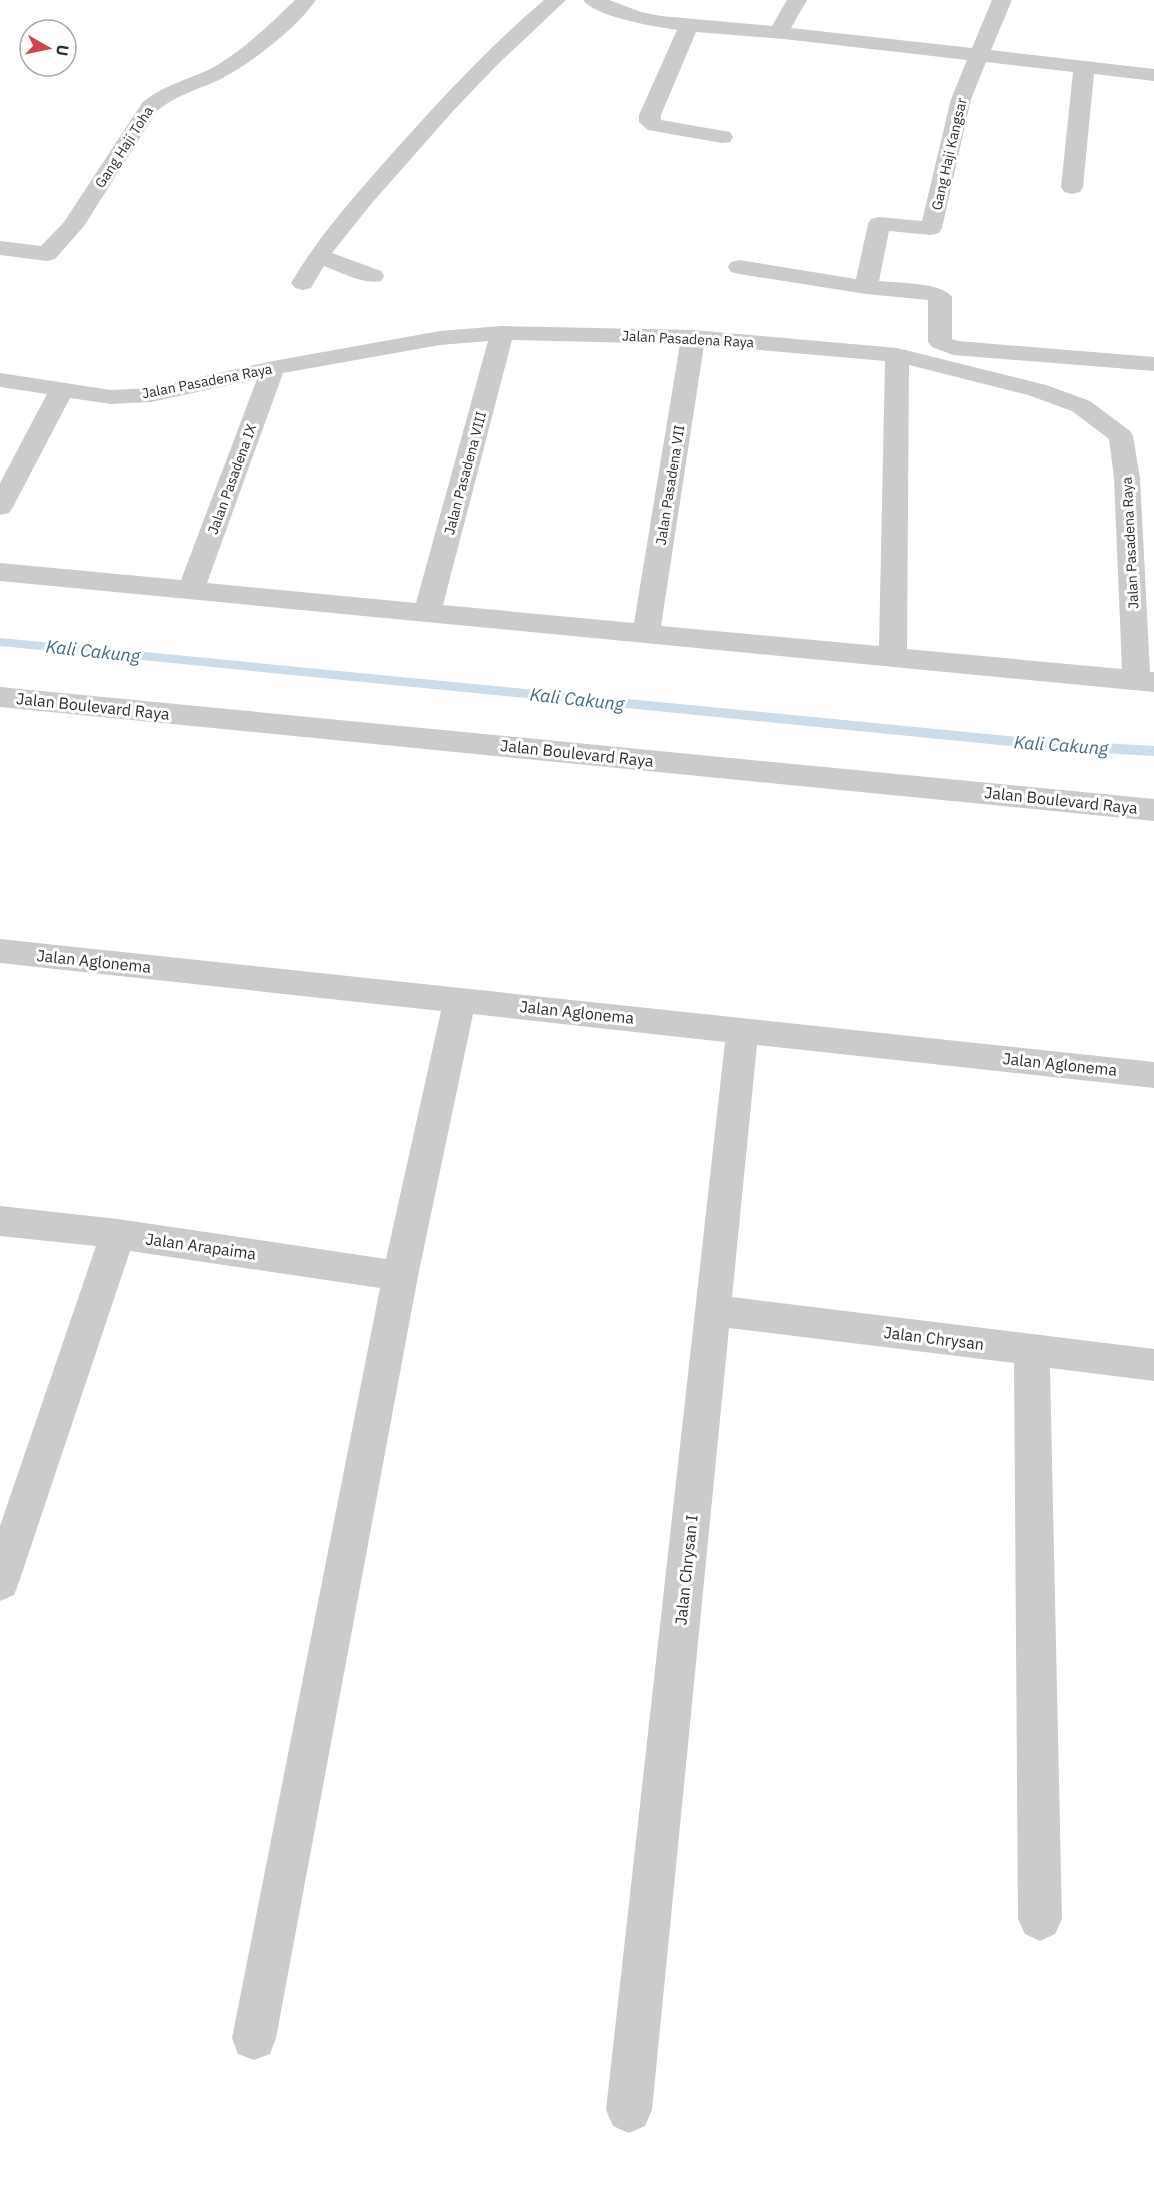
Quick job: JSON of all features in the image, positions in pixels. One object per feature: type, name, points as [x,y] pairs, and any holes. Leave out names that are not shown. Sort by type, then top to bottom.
[{"type":"street","name":"Gang Haji Toha","points":[[0,248],[47,254],[73,226],[148,107],[170,91],[220,72],[249,53],[306,0]]},
{"type":"street","points":[[303,283],[318,256],[435,117],[535,17],[556,0]]},
{"type":"street","points":[[593,0],[613,11],[690,24],[1154,75]]},
{"type":"street","points":[[779,32],[797,0]]},
{"type":"street","points":[[979,55],[1002,0]]},
{"type":"street","points":[[690,24],[650,115],[650,122],[655,126],[723,137]]},
{"type":"street","name":"Gang Haji Kangsar","points":[[866,287],[879,224],[931,228],[961,99],[979,55]]},
{"type":"street","points":[[1072,187],[1084,68]]},
{"type":"street","points":[[318,256],[373,276]]},
{"type":"street","points":[[739,267],[866,287],[936,294],[940,297],[940,342],[953,348],[1154,364]]},
{"type":"street","name":"Jalan Pasadena Raya","points":[[0,380],[111,397],[151,395],[273,368],[440,338],[502,333],[693,337],[897,355],[1037,390],[1081,406],[1121,436],[1127,478],[1145,681]]},
{"type":"street","name":"Jalan Pasadena VIII","points":[[427,613],[502,333]]},
{"type":"street","name":"Jalan Pasadena VII","points":[[646,634],[693,337]]},
{"type":"street","points":[[893,657],[897,355]]},
{"type":"street","name":"Jalan Pasadena IX","points":[[191,590],[273,368]]},
{"type":"street","points":[[0,507],[61,391]]},
{"type":"street","points":[[0,572],[1145,681]]},
{"type":"street","name":"Jalan Boulevard Raya","points":[[0,697],[1154,810]]},
{"type":"street","name":"Jalan Aglonema","points":[[0,951],[1154,1075]]},
{"type":"street","points":[[254,2038],[400,1276],[460,999]]},
{"type":"street","name":"Jalan Chrysan I","points":[[629,2110],[742,1029]]},
{"type":"street","name":"Jalan Arapaima","points":[[0,1221],[118,1234],[400,1276]]},
{"type":"street","points":[[0,1582],[118,1234]]},
{"type":"street","name":"Jalan Chrysan","points":[[713,1310],[1154,1365]]},
{"type":"street","points":[[1032,1350],[1040,1919]]},
{"type":"waterway","name":"Kali Cakung","points":[[0,642],[1050,745],[1154,751]]}]
